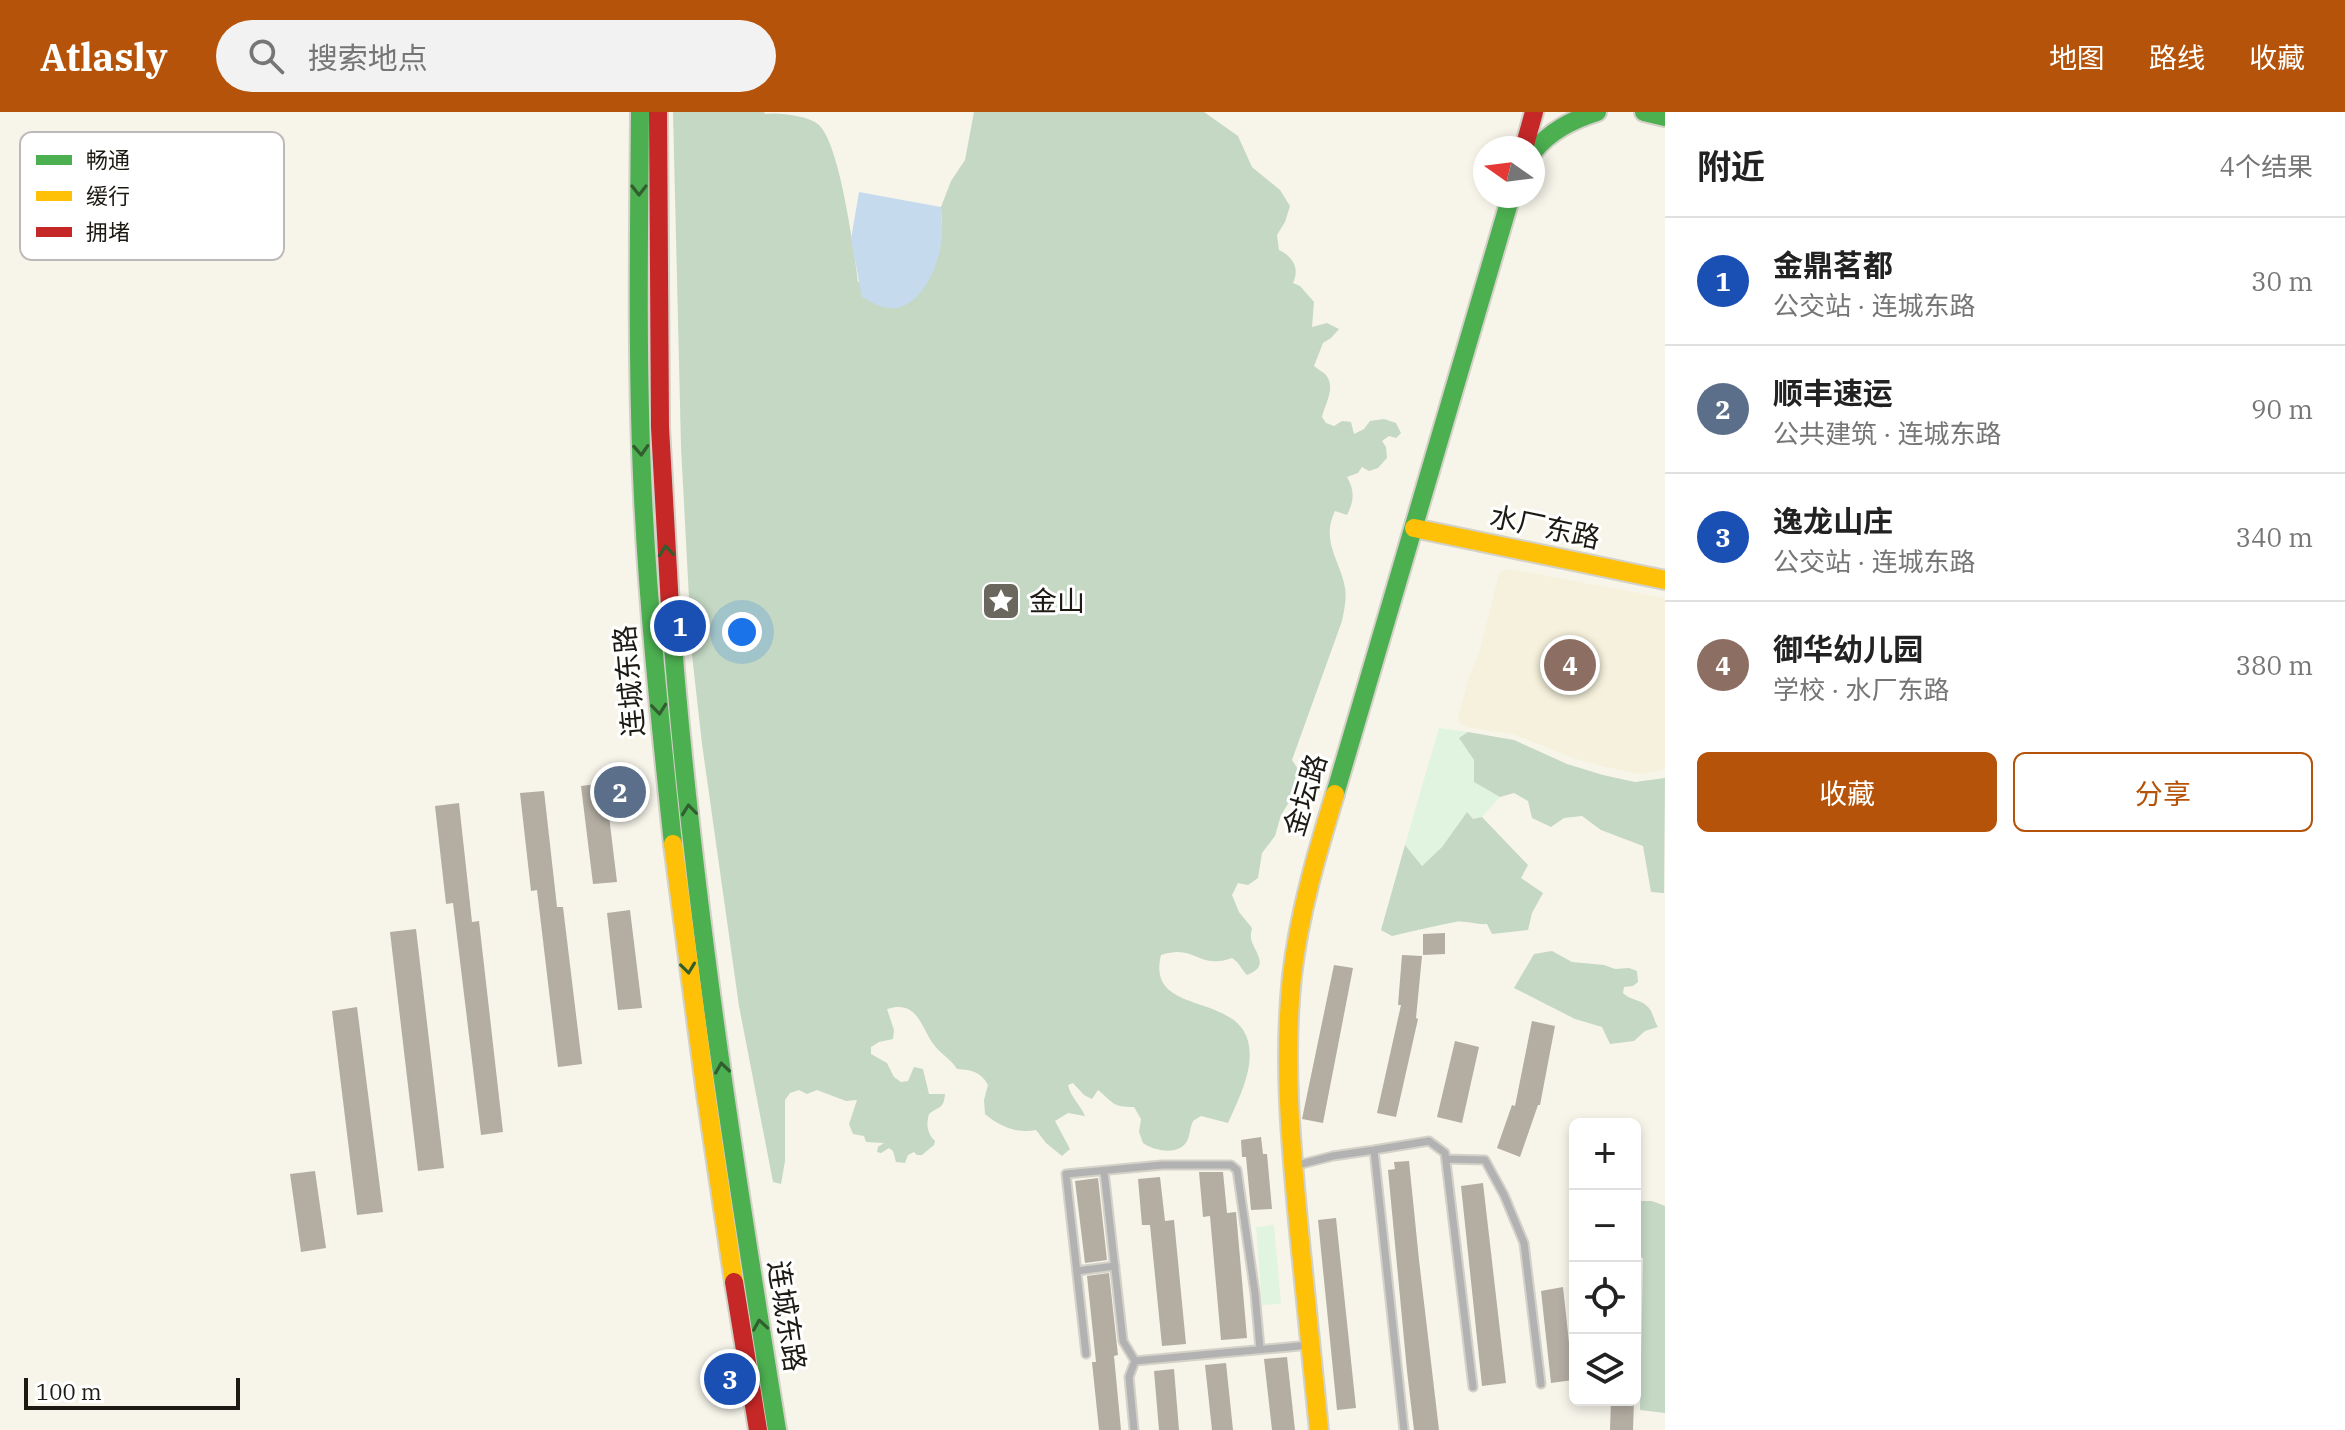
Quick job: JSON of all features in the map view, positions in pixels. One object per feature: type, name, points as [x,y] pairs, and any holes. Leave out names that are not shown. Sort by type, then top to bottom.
[{"type":"main road","name":"连城东路","points":[[640,112],[638,374],[645,532],[657,693],[694,1013],[758,1430]]},
{"type":"main road","name":"连城东路","points":[[658,112],[657,374],[677,693],[714,1013],[777,1430]]},
{"type":"main road","points":[[1527,136],[1534,112]]},
{"type":"main road","points":[[1545,140],[1566,124],[1597,112]]},
{"type":"main road","points":[[1644,112],[1665,117]]},
{"type":"main road","name":"金坛路","points":[[1319,1430],[1288,1099],[1292,976],[1313,868],[1507,208]]},
{"type":"main road","name":"水厂东路","points":[[1414,528],[1665,580]]},
{"type":"lane","points":[[1293,1167],[1333,1156],[1429,1141],[1445,1153],[1473,1387]]},
{"type":"lane","points":[[1374,1150],[1404,1430]]},
{"type":"lane","points":[[1446,1159],[1485,1160],[1504,1195],[1524,1243],[1541,1384]]},
{"type":"lane","points":[[1086,1354],[1066,1174],[1162,1165],[1231,1165],[1237,1170],[1260,1349]]},
{"type":"lane","points":[[1104,1171],[1123,1341],[1135,1361]]},
{"type":"lane","points":[[1077,1271],[1115,1266]]},
{"type":"lane","points":[[1135,1361],[1312,1345]]},
{"type":"lane","points":[[1134,1430],[1129,1377],[1135,1361]]},
{"type":"shaded area","points":[[1510,569],[1665,598],[1663,770],[1641,774],[1605,767],[1516,735],[1466,727],[1457,721],[1479,653],[1500,571]]},
{"type":"green space","points":[[673,112],[764,112],[801,117],[819,125],[827,136],[840,175],[858,282],[938,256],[942,234],[941,207],[951,181],[965,160],[974,112],[1204,112],[1238,136],[1252,167],[1280,190],[1290,206],[1277,235],[1279,250],[1294,264],[1296,272],[1293,283],[1300,286],[1314,302],[1312,327],[1327,323],[1339,329],[1323,343],[1314,366],[1326,375],[1330,385],[1322,417],[1334,426],[1342,421],[1351,422],[1354,434],[1364,429],[1370,421],[1384,419],[1396,423],[1401,433],[1396,438],[1389,436],[1382,441],[1387,458],[1378,468],[1369,471],[1362,467],[1358,473],[1347,477],[1353,496],[1351,505],[1347,515],[1335,511],[1331,522],[1331,542],[1346,592],[1342,621],[1292,760],[1300,772],[1296,791],[1281,815],[1275,836],[1262,853],[1258,878],[1248,885],[1238,883],[1232,895],[1239,912],[1252,928],[1251,939],[1260,964],[1247,975],[1232,958],[1211,961],[1180,952],[1161,955],[1160,976],[1169,990],[1238,1023],[1248,1040],[1248,1072],[1228,1123],[1201,1116],[1193,1121],[1187,1141],[1178,1149],[1160,1150],[1143,1143],[1139,1132],[1141,1119],[1134,1107],[1117,1105],[1098,1090],[1092,1099],[1073,1083],[1068,1085],[1069,1090],[1085,1116],[1068,1113],[1055,1121],[1070,1149],[1062,1156],[1036,1130],[1009,1128],[985,1114],[984,1100],[988,1085],[982,1077],[976,1072],[957,1069],[934,1045],[917,1017],[906,1008],[897,1007],[887,1009],[894,1030],[893,1039],[871,1047],[871,1054],[887,1063],[894,1077],[901,1082],[908,1081],[914,1067],[923,1069],[929,1094],[945,1094],[942,1105],[928,1118],[934,1145],[922,1155],[914,1152],[908,1155],[905,1163],[896,1162],[889,1148],[877,1152],[884,1143],[866,1142],[864,1136],[853,1134],[849,1124],[857,1100],[846,1101],[817,1090],[807,1094],[799,1090],[790,1093],[785,1100],[785,1161],[781,1184],[773,1182],[739,1006],[692,655],[681,447]]},
{"type":"green space","points":[[1439,728],[1468,732],[1459,738],[1474,760],[1474,782],[1500,797],[1482,817],[1473,819],[1466,813],[1442,847],[1422,866],[1405,845]]},
{"type":"green space","points":[[1468,732],[1514,740],[1567,764],[1603,775],[1635,782],[1665,778],[1664,893],[1651,892],[1643,846],[1601,830],[1582,816],[1564,818],[1551,827],[1532,818],[1528,801],[1514,793],[1500,797],[1474,782],[1474,760],[1459,738]]},
{"type":"green space","points":[[1467,812],[1473,819],[1482,817],[1528,865],[1521,878],[1543,893],[1532,913],[1528,930],[1492,934],[1487,924],[1459,922],[1392,936],[1381,930],[1405,845],[1422,866],[1442,847]]},
{"type":"green space","points":[[1552,951],[1572,962],[1637,971],[1638,982],[1624,987],[1623,993],[1648,1007],[1658,1027],[1645,1031],[1634,1041],[1610,1044],[1602,1027],[1575,1019],[1514,988],[1534,954]]},
{"type":"green space","points":[[1641,1201],[1652,1201],[1665,1206],[1665,1413],[1640,1410]]},
{"type":"green space","points":[[1274,1225],[1281,1304],[1262,1305],[1256,1227]]},
{"type":"water","points":[[859,192],[941,207],[941,242],[930,277],[916,297],[897,308],[883,307],[862,297],[851,239]]},
{"type":"building","points":[[605,783],[617,882],[593,884],[581,786]]},
{"type":"building","points":[[544,791],[557,907],[563,907],[582,1064],[558,1067],[537,890],[531,891],[520,793]]},
{"type":"building","points":[[459,803],[472,922],[479,921],[503,1132],[481,1135],[453,903],[446,904],[435,806]]},
{"type":"building","points":[[630,910],[642,1008],[618,1010],[607,913]]},
{"type":"building","points":[[416,929],[444,1168],[418,1171],[390,932]]},
{"type":"building","points":[[1445,933],[1445,954],[1423,955],[1423,934]]},
{"type":"building","points":[[1402,955],[1422,956],[1418,1019],[1396,1117],[1377,1113],[1401,1005],[1398,1005]]},
{"type":"building","points":[[1334,965],[1353,968],[1323,1123],[1302,1119]]},
{"type":"building","points":[[357,1007],[383,1212],[357,1215],[332,1011]]},
{"type":"building","points":[[1532,1021],[1555,1026],[1540,1105],[1520,1157],[1497,1148],[1512,1105],[1515,1106]]},
{"type":"building","points":[[1455,1041],[1479,1047],[1462,1123],[1437,1117]]},
{"type":"building","points":[[1261,1137],[1263,1154],[1267,1154],[1272,1209],[1251,1210],[1246,1157],[1242,1157],[1241,1140]]},
{"type":"building","points":[[1409,1161],[1439,1430],[1414,1430],[1407,1371],[1388,1170],[1395,1169],[1394,1162]]},
{"type":"building","points":[[315,1171],[326,1248],[301,1252],[290,1174]]},
{"type":"building","points":[[1199,1172],[1223,1172],[1227,1213],[1236,1212],[1247,1338],[1221,1340],[1210,1216],[1203,1217]]},
{"type":"building","points":[[1160,1177],[1165,1221],[1174,1220],[1186,1344],[1162,1346],[1150,1225],[1142,1225],[1138,1179]]},
{"type":"building","points":[[1098,1178],[1107,1260],[1085,1263],[1075,1181]]},
{"type":"building","points":[[1483,1183],[1506,1383],[1482,1386],[1461,1186]]},
{"type":"building","points":[[1336,1218],[1356,1408],[1337,1410],[1318,1220]]},
{"type":"building","points":[[1109,1273],[1118,1355],[1114,1356],[1121,1430],[1099,1430],[1092,1362],[1096,1362],[1087,1276]]},
{"type":"building","points":[[1563,1287],[1569,1343],[1569,1381],[1551,1383],[1541,1291]]},
{"type":"building","points":[[1287,1357],[1295,1430],[1272,1430],[1264,1359]]},
{"type":"building","points":[[1226,1363],[1233,1430],[1212,1430],[1205,1365]]},
{"type":"building","points":[[1174,1369],[1179,1430],[1159,1430],[1154,1371]]},
{"type":"building","points":[[1611,1406],[1634,1406],[1633,1430],[1610,1430]]},
{"type":"traffic: fast","points":[[640,112],[639,339],[644,521],[673,844]]},
{"type":"traffic: fast","points":[[1545,140],[1562,127],[1597,112]]},
{"type":"traffic: fast","points":[[1644,112],[1665,117]]},
{"type":"traffic: fast","points":[[1335,794],[1507,208]]},
{"type":"traffic: fast","points":[[670,607],[701,917],[777,1430]]},
{"type":"traffic: slow","points":[[1414,528],[1665,580]]},
{"type":"traffic: slow","points":[[1319,1430],[1293,1167],[1288,1040],[1299,930],[1335,794]]},
{"type":"traffic: slow","points":[[673,844],[734,1282]]},
{"type":"traffic: jam","points":[[658,112],[660,427],[670,607]]},
{"type":"traffic: jam","points":[[1527,136],[1534,112]]},
{"type":"traffic: jam","points":[[734,1282],[758,1430]]},
{"type":"place","name":"金山","points":[[1001,601]]},
{"type":"place","name":"金鼎茗都","points":[[680,626]]},
{"type":"place","name":"御华幼儿园","points":[[1570,665]]},
{"type":"place","name":"顺丰速运","points":[[620,792]]},
{"type":"place","name":"逸龙山庄","points":[[730,1379]]}]
